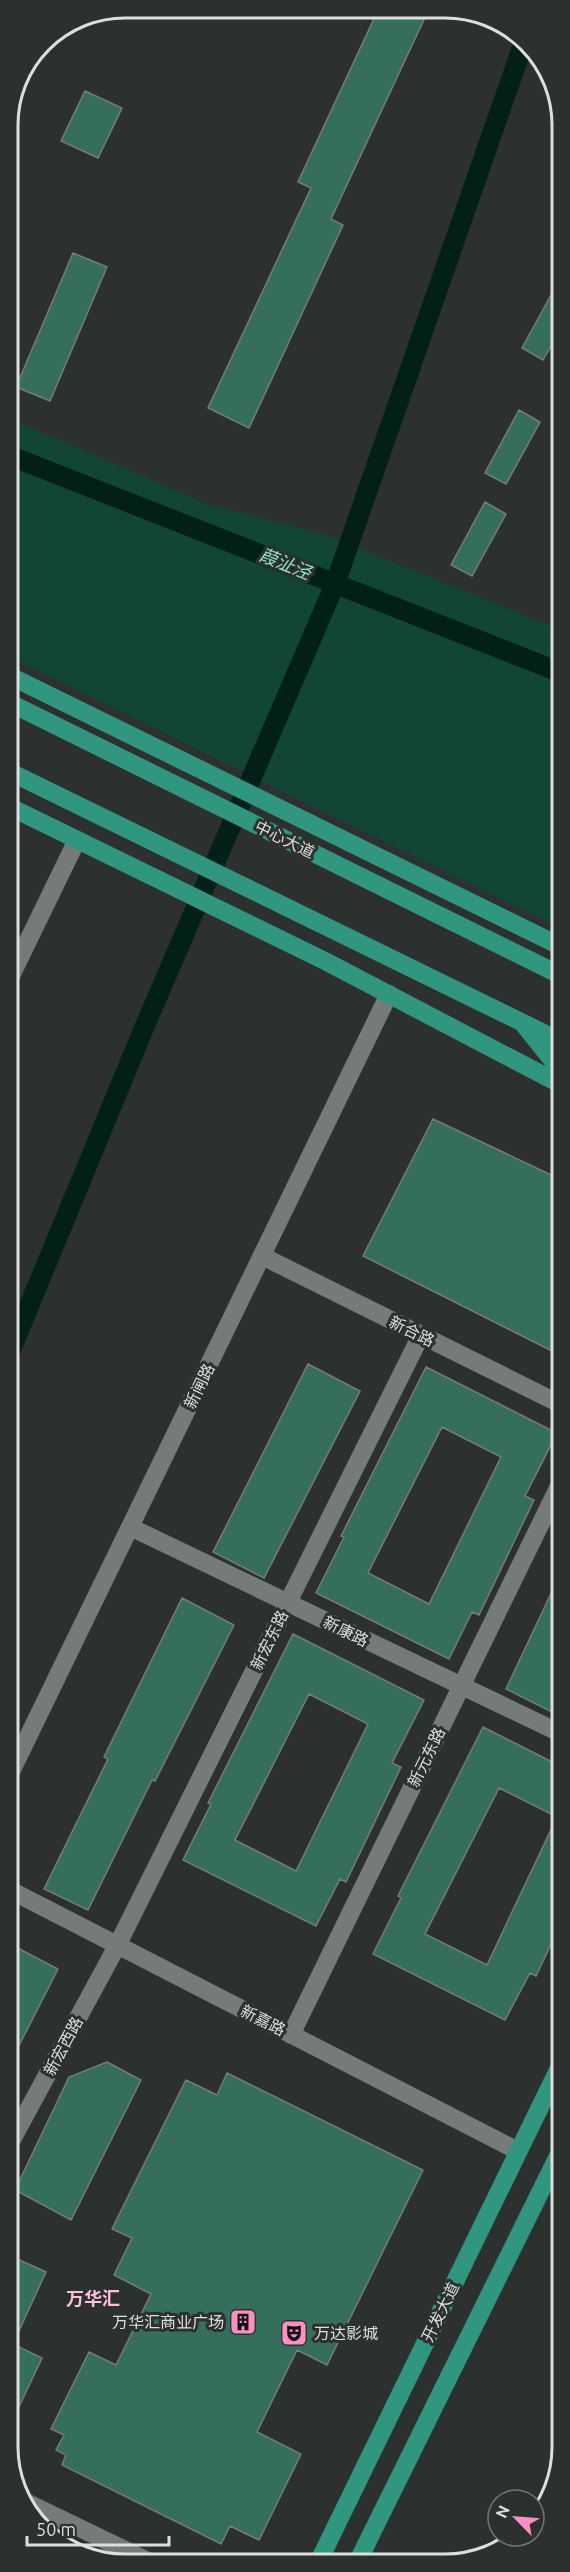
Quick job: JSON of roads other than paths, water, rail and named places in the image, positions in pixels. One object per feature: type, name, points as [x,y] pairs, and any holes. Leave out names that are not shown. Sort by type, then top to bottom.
[{"type":"main road","points":[[18,680],[552,942]]},
{"type":"main road","points":[[18,683],[46,721]]},
{"type":"main road","name":"中心大道","points":[[18,707],[552,971]]},
{"type":"main road","points":[[18,776],[552,1037]]},
{"type":"main road","points":[[18,787],[42,788]]},
{"type":"main road","points":[[18,811],[249,923],[552,1080]]},
{"type":"main road","points":[[522,1022],[552,1060]]},
{"type":"main road","name":"开发大道","points":[[322,2554],[552,2082]]},
{"type":"main road","points":[[361,2554],[552,2168]]},
{"type":"street","points":[[18,961],[77,840]]},
{"type":"street","name":"新闸路","points":[[18,1757],[389,994]]},
{"type":"street","name":"新合路","points":[[262,1256],[552,1400]]},
{"type":"street","name":"新宏东路","points":[[117,1946],[421,1335]]},
{"type":"street","name":"新元东路","points":[[291,2034],[552,1500]]},
{"type":"street","name":"新康路","points":[[130,1527],[552,1729]]},
{"type":"street","name":"新嘉路","points":[[18,1893],[518,2151]]},
{"type":"street","name":"新宏西路","points":[[18,2129],[117,1946]]},
{"type":"street","points":[[36,2507],[133,2554]]},
{"type":"waterway","points":[[18,1333],[144,1028],[335,584],[521,50]]},
{"type":"waterway","name":"葭沚泾","points":[[18,459],[552,669]]},
{"type":"place","name":"万华汇商业广场","points":[[243,2322]]},
{"type":"place","name":"万达影城","points":[[294,2333]]},
{"type":"district","name":"万华汇","points":[[93,2299]]}]
